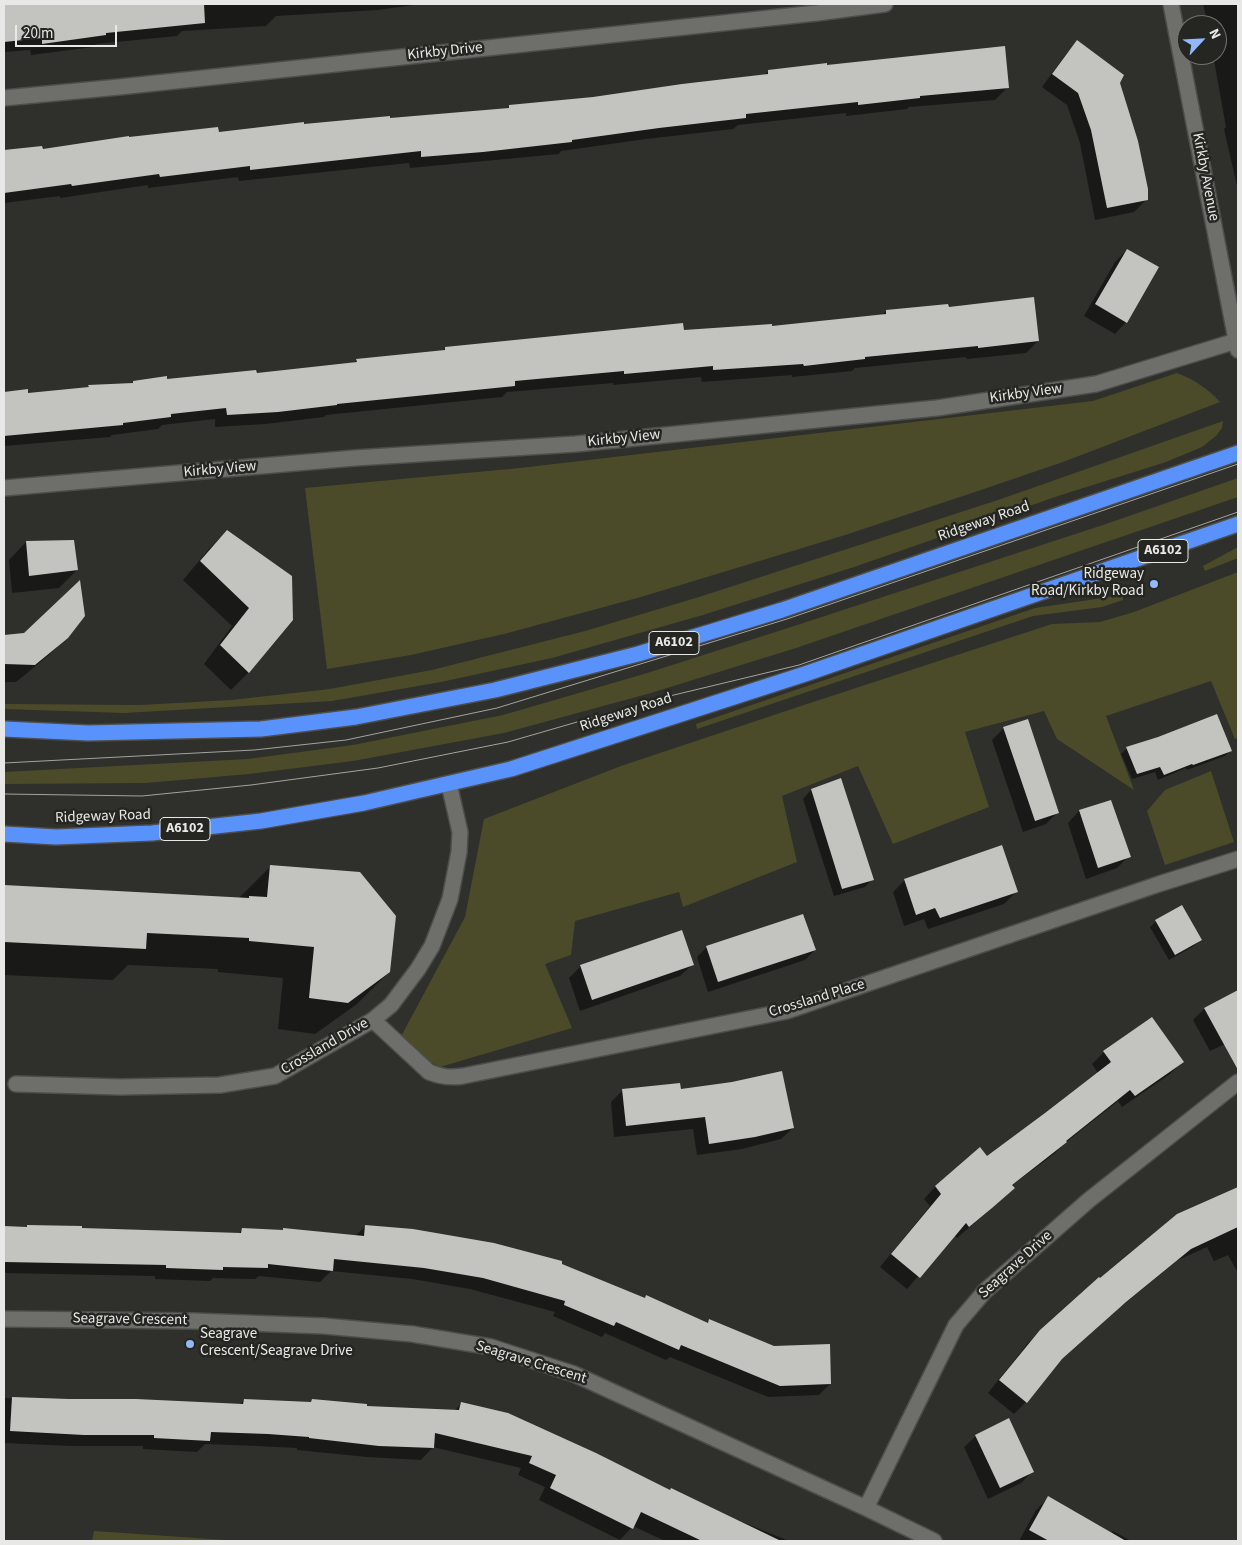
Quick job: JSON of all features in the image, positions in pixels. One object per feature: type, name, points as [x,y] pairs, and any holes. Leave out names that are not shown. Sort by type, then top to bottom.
[{"type":"highway","name":"Ridgeway Road","points":[[4,730],[88,733],[261,729],[356,717],[494,690],[638,654],[782,610],[1238,453]]},
{"type":"highway","name":"Ridgeway Road","points":[[4,834],[56,837],[152,833],[261,820],[364,803],[511,769],[805,674],[1238,524]]},
{"type":"street","name":"Kirkby Drive","points":[[4,98],[817,13],[885,4]]},
{"type":"street","name":"Kirkby Avenue","points":[[1171,4],[1237,345]]},
{"type":"street","name":"Kirkby View","points":[[4,488],[354,458],[576,444],[937,408],[1096,384],[1237,345]]},
{"type":"street","name":"Crossland Drive","points":[[16,1084],[220,1085],[275,1076],[373,1020],[399,995],[418,969],[432,946],[450,899],[459,852],[460,832],[449,784]]},
{"type":"street","name":"Crossland Place","points":[[373,1020],[429,1072],[446,1077],[463,1076],[787,1011],[1159,884],[1238,859]]},
{"type":"street","name":"Seagrave Drive","points":[[866,1508],[956,1326],[985,1292],[1089,1200],[1238,1082]]},
{"type":"street","name":"Seagrave Crescent","points":[[4,1318],[194,1321],[324,1326],[412,1334],[491,1347],[574,1374],[934,1541]]},
{"type":"shaded area","points":[[1177,373],[1200,385],[1220,402],[1063,462],[978,491],[842,536],[641,597],[504,634],[411,655],[327,669],[305,488],[520,468],[1093,401]]},
{"type":"shaded area","points":[[1223,421],[1222,428],[1216,436],[1202,447],[1166,462],[1058,496],[854,567],[703,615],[552,658],[441,682],[332,701],[124,713],[4,709],[4,704],[141,705],[231,700],[330,689],[432,670],[585,631],[699,597],[1001,499]]},
{"type":"shaded area","points":[[1238,478],[1238,497],[796,648],[651,693],[504,733],[353,761],[249,774],[146,783],[4,784],[4,772],[248,759],[353,745],[503,715],[644,674],[788,628],[1106,524]]},
{"type":"shaded area","points":[[1238,547],[1238,558],[1205,571],[1203,566]]},
{"type":"shaded area","points":[[1238,572],[1238,738],[1235,739],[1211,681],[1106,716],[1134,790],[1057,739],[1044,711],[965,732],[989,807],[893,844],[858,766],[782,796],[797,862],[683,907],[679,892],[575,921],[571,955],[545,964],[572,1028],[440,1067],[397,1044],[465,917],[484,819],[621,766],[813,702],[1052,624],[1100,622],[1134,612]]},
{"type":"shaded area","points":[[1123,595],[1123,600],[1102,607],[1033,616],[697,729],[696,724],[1035,608]]},
{"type":"shaded area","points":[[1211,771],[1234,842],[1165,865],[1147,811],[1165,790]]},
{"type":"shaded area","points":[[94,1531],[240,1541],[92,1541]]},
{"type":"building","points":[[4,4],[204,4],[205,23],[106,33],[106,35],[42,44],[42,38],[4,42]]},
{"type":"building","points":[[1077,40],[1124,75],[1120,83],[1138,141],[1148,189],[1148,200],[1107,208],[1091,130],[1078,93],[1052,74]]},
{"type":"building","points":[[1005,46],[1009,88],[920,96],[920,98],[858,105],[858,102],[746,114],[746,118],[483,152],[421,157],[421,151],[250,170],[250,166],[160,177],[159,174],[4,193],[4,150],[42,146],[43,149],[129,136],[218,127],[219,132],[304,122],[304,124],[509,108],[509,105],[593,97],[768,74],[768,70]]},
{"type":"building","points":[[1127,249],[1159,267],[1127,323],[1095,304]]},
{"type":"building","points":[[1034,297],[1039,341],[865,357],[865,359],[804,366],[803,364],[713,370],[713,366],[624,374],[624,371],[515,381],[515,386],[337,404],[278,412],[227,415],[226,408],[171,414],[171,417],[123,423],[123,425],[4,436],[4,392],[28,389],[28,393],[89,387],[88,385],[133,383],[133,381],[167,376],[167,379],[256,370],[257,373],[357,362],[356,359],[445,350],[445,347],[683,323],[684,330],[772,324],[772,326],[886,314],[886,310],[948,304],[949,307]]},
{"type":"building","points":[[227,530],[292,576],[293,620],[249,673],[220,645],[249,608],[200,561]]},
{"type":"building","points":[[74,540],[78,570],[29,576],[26,541]]},
{"type":"building","points":[[80,580],[85,616],[68,638],[35,665],[4,664],[4,635],[24,633]]},
{"type":"building","points":[[1217,714],[1232,751],[1164,775],[1160,767],[1137,774],[1126,747],[1158,737]]},
{"type":"building","points":[[1028,719],[1059,813],[1035,821],[1003,727]]},
{"type":"building","points":[[841,778],[874,880],[842,889],[811,789]]},
{"type":"building","points":[[1111,800],[1131,857],[1098,868],[1079,810]]},
{"type":"building","points":[[1002,845],[1018,892],[940,918],[935,908],[916,915],[904,879]]},
{"type":"building","points":[[270,865],[360,872],[396,916],[390,972],[348,1003],[309,998],[314,947],[249,941],[249,938],[147,933],[146,949],[4,942],[4,885],[249,898],[249,896],[267,897]]},
{"type":"building","points":[[1182,905],[1202,940],[1175,955],[1155,920]]},
{"type":"building","points":[[803,914],[816,950],[718,982],[706,946]]},
{"type":"building","points":[[682,930],[694,965],[592,1000],[580,965]]},
{"type":"building","points":[[1238,990],[1238,1070],[1204,1008]]},
{"type":"building","points":[[1152,1017],[1184,1062],[1135,1096],[1130,1090],[1012,1185],[1015,1188],[969,1227],[966,1223],[920,1278],[891,1254],[941,1194],[935,1186],[980,1147],[987,1156],[1111,1062],[1103,1051]]},
{"type":"building","points":[[782,1071],[794,1128],[755,1137],[709,1144],[705,1117],[626,1126],[622,1089],[680,1083],[681,1089],[732,1082]]},
{"type":"building","points":[[1238,1187],[1238,1227],[1191,1249],[1126,1302],[1062,1359],[1027,1403],[999,1380],[1040,1330],[1099,1277],[1177,1214]]},
{"type":"building","points":[[27,1225],[241,1233],[242,1228],[283,1230],[283,1228],[364,1236],[365,1225],[413,1229],[494,1243],[562,1261],[562,1264],[645,1298],[646,1295],[708,1323],[709,1319],[774,1346],[830,1344],[831,1384],[780,1386],[681,1345],[679,1350],[616,1322],[614,1326],[564,1305],[565,1301],[483,1278],[424,1268],[334,1259],[333,1271],[268,1264],[268,1268],[223,1267],[223,1270],[166,1268],[166,1265],[4,1262],[4,1226],[27,1227]]},
{"type":"building","points":[[12,1397],[136,1399],[243,1404],[244,1399],[311,1402],[312,1399],[367,1404],[367,1406],[459,1410],[461,1402],[508,1413],[781,1541],[702,1541],[641,1512],[633,1529],[550,1488],[556,1475],[529,1463],[532,1456],[435,1433],[434,1448],[379,1446],[268,1434],[211,1432],[210,1441],[154,1438],[154,1435],[84,1435],[10,1431]]},
{"type":"building","points":[[1009,1418],[1034,1472],[1000,1488],[975,1435]]},
{"type":"building","points":[[1048,1496],[1126,1541],[1049,1541],[1029,1530]]},
{"type":"tram line","points":[[4,763],[254,750],[346,740],[497,708],[787,619],[1238,464]]},
{"type":"tram line","points":[[4,794],[142,796],[251,785],[378,768],[508,742],[653,700],[799,665],[1238,512]]},
{"type":"place","name":"Ridgeway Road/Kirkby Road","points":[[1154,584]]},
{"type":"place","name":"Seagrave Crescent/Seagrave Drive","points":[[190,1344]]}]
